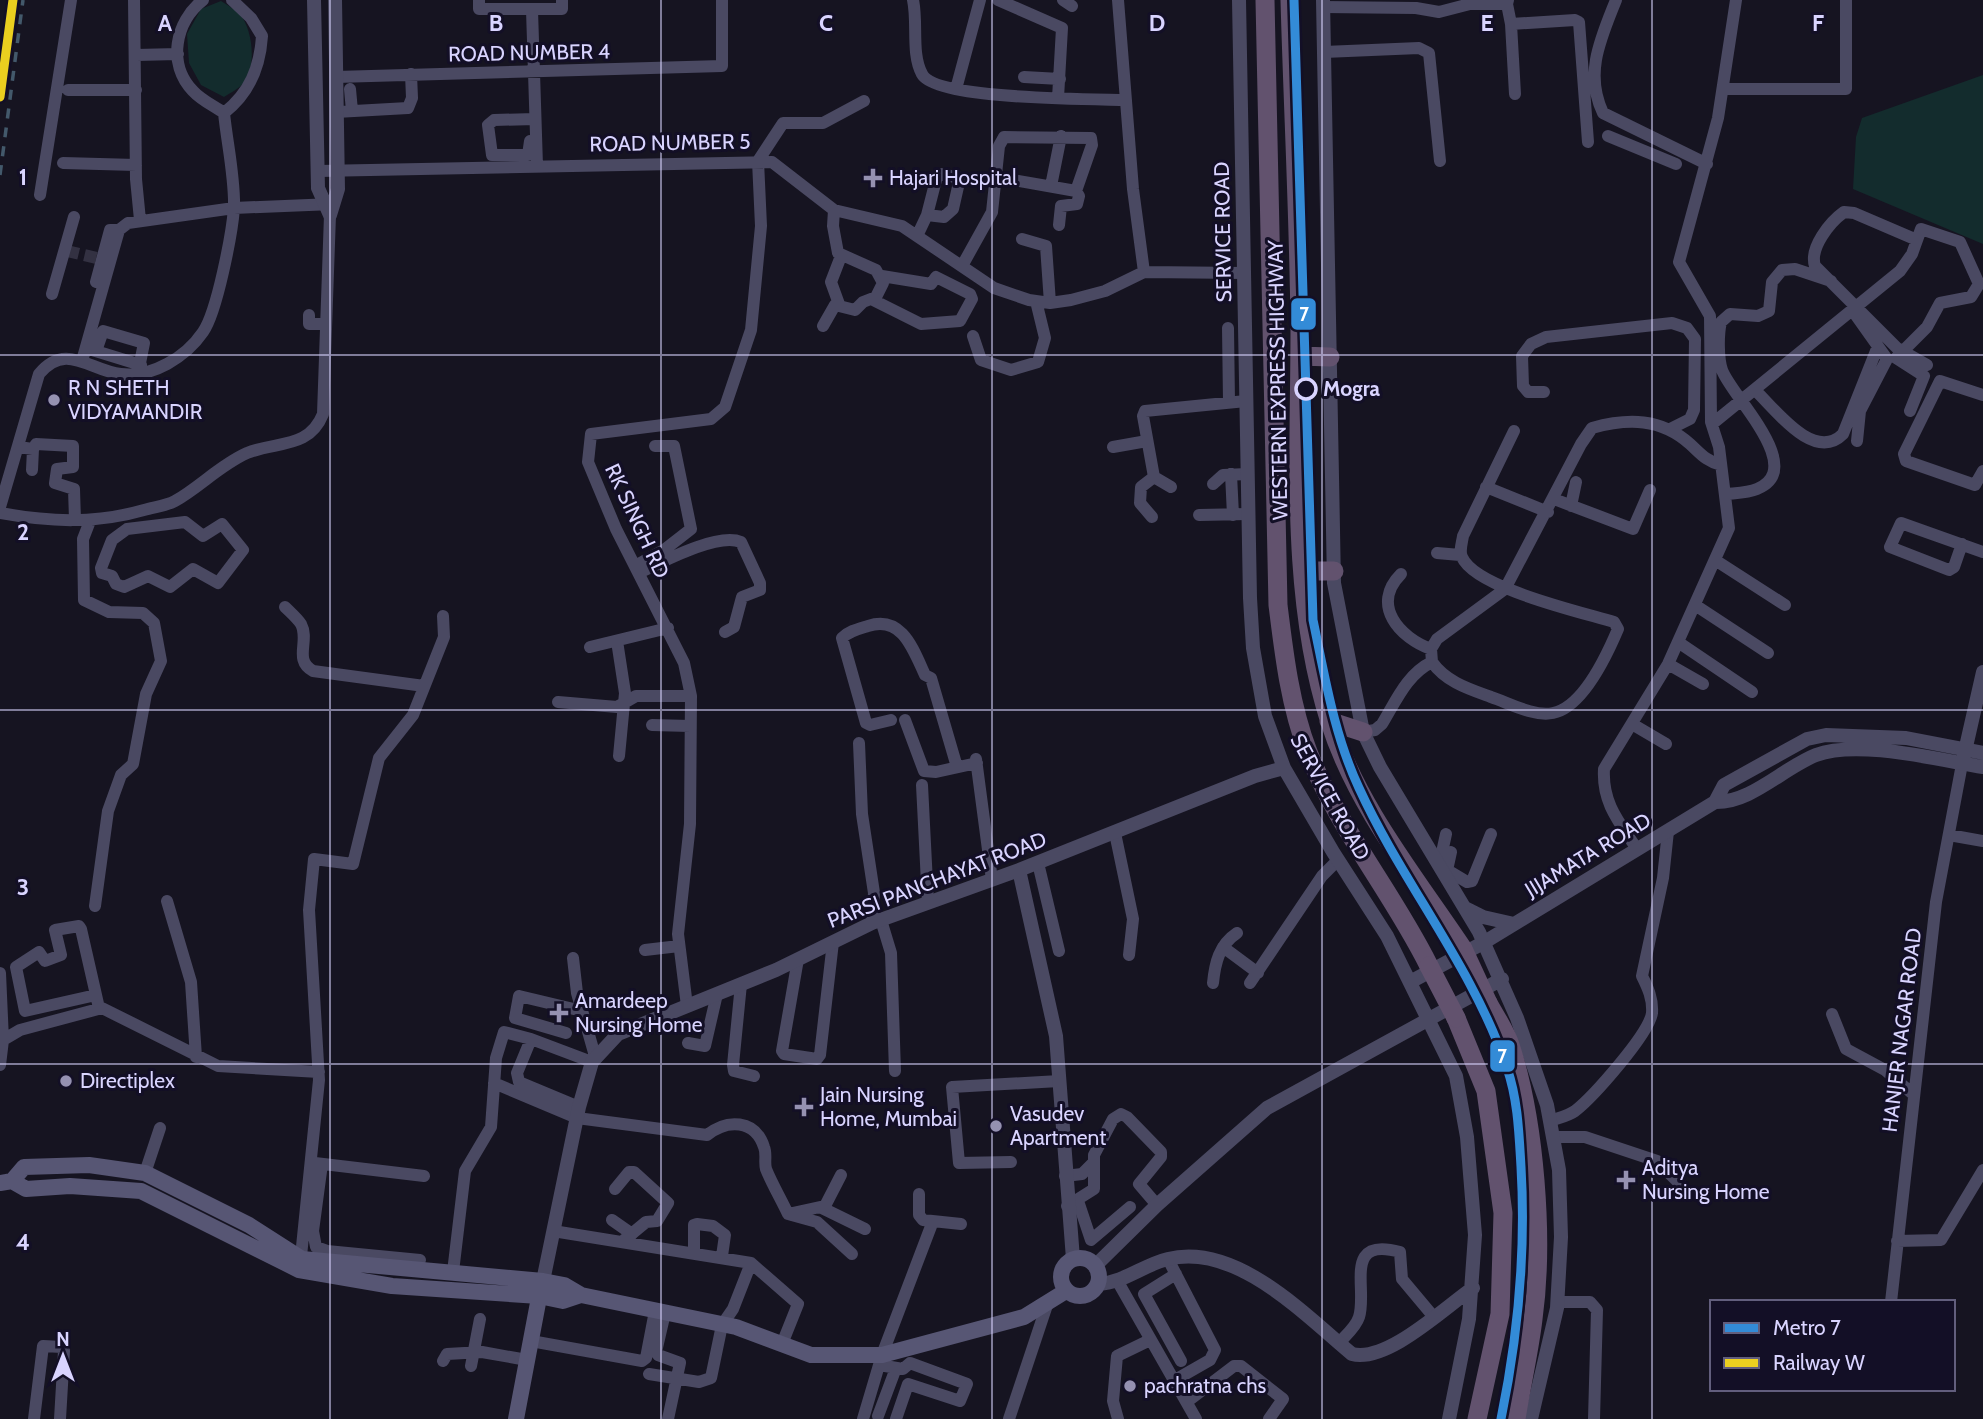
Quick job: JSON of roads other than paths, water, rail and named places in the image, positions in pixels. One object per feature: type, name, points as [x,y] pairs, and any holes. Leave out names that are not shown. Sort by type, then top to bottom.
[{"type":"highway","name":"WESTERN EXPRESS HIGHWAY","points":[[1265,0],[1278,605],[1288,680],[1308,752],[1345,825],[1411,930],[1456,1018],[1486,1091],[1503,1213],[1500,1314],[1476,1419]]},
{"type":"highway","name":"WESTERN EXPRESS HIGHWAY","points":[[1290,0],[1300,356],[1300,497],[1307,605],[1329,721],[1349,771],[1371,811],[1463,949],[1509,1043],[1530,1139],[1537,1268],[1533,1319],[1516,1419]]},
{"type":"highway","points":[[1300,356],[1330,357]]},
{"type":"highway","points":[[1305,571],[1334,571]]},
{"type":"highway","points":[[1329,721],[1363,732]]},
{"type":"main road","points":[[12,1184],[24,1167],[89,1164],[145,1173],[249,1225],[301,1264],[353,1259],[453,1272],[541,1288],[563,1301],[581,1295],[722,1325],[811,1355],[880,1360],[1024,1317],[1066,1291],[1084,1296],[1099,1284],[1096,1265],[1085,1258],[1073,1259],[1061,1273],[1066,1291]]},
{"type":"main road","points":[[12,1184],[141,1191],[301,1264],[392,1286],[541,1288]]},
{"type":"main road","points":[[516,1419],[541,1288]]},
{"type":"street","points":[[40,195],[71,0]]},
{"type":"street","points":[[134,0],[136,165],[140,220]]},
{"type":"street","points":[[203,0],[188,17],[179,34],[177,54],[185,82],[195,94],[224,113]]},
{"type":"street","points":[[224,113],[239,99],[256,71],[262,36],[251,18],[232,0]]},
{"type":"street","points":[[314,0],[318,188],[330,208]]},
{"type":"street","points":[[173,502],[185,522],[203,536],[222,524],[243,550],[218,583],[193,569],[170,587],[150,576],[127,587],[118,586],[112,576],[102,573],[101,568],[113,540],[126,523],[173,502],[245,454],[271,445],[307,439],[318,427],[323,414],[330,208],[338,188],[335,0]]},
{"type":"street","points":[[479,0],[479,9],[532,10],[562,9],[562,0]]},
{"type":"street","name":"ROAD NUMBER 4","points":[[336,77],[722,66],[722,0]]},
{"type":"street","points":[[913,0],[919,65],[923,77],[931,84],[997,96],[1126,100]]},
{"type":"street","points":[[956,89],[981,0]]},
{"type":"street","points":[[998,0],[1061,26],[1059,98]]},
{"type":"street","points":[[1118,0],[1144,272]]},
{"type":"street","name":"SERVICE ROAD","points":[[1239,0],[1248,514],[1253,648],[1265,716],[1284,768],[1387,936],[1456,1076],[1466,1137],[1475,1236],[1473,1288],[1448,1419]]},
{"type":"street","points":[[1616,0],[1595,60],[1596,93],[1603,113],[1707,164]]},
{"type":"street","points":[[1637,849],[1607,804],[1603,788],[1604,769],[1668,664],[1729,528],[1719,447],[1712,424],[1710,316],[1679,262],[1707,164],[1723,89],[1736,0]]},
{"type":"street","points":[[1723,89],[1846,89],[1846,0]]},
{"type":"street","points":[[1515,94],[1508,2],[1470,4],[1439,12],[1416,8],[1323,4],[1334,571],[1363,732],[1380,767],[1464,901],[1502,979],[1547,1105],[1559,1170],[1561,1237],[1557,1302],[1531,1419]]},
{"type":"street","points":[[532,10],[534,73],[532,119],[529,154],[509,161],[490,154],[489,122],[532,119]]},
{"type":"street","points":[[1511,24],[1575,19],[1579,22],[1588,142]]},
{"type":"street","points":[[1324,52],[1419,48],[1429,53],[1440,161]]},
{"type":"street","points":[[136,55],[177,54]]},
{"type":"street","points":[[336,111],[408,107],[412,98],[411,74]]},
{"type":"street","points":[[1024,77],[1060,79]]},
{"type":"street","points":[[350,89],[352,111]]},
{"type":"street","points":[[68,90],[136,90]]},
{"type":"street","points":[[758,161],[783,123],[823,122],[864,100]]},
{"type":"street","points":[[91,349],[152,372],[179,356],[203,332],[214,306],[234,208],[224,113]]},
{"type":"street","points":[[532,119],[537,166]]},
{"type":"street","points":[[962,290],[967,269],[990,218],[999,146],[1004,136],[1085,137],[1093,141],[1076,191],[1079,196],[1077,204],[1061,206],[1059,225]]},
{"type":"street","points":[[1051,186],[1061,136]]},
{"type":"street","points":[[1608,136],[1676,164]]},
{"type":"street","points":[[1641,149],[1647,136]]},
{"type":"street","name":"ROAD NUMBER 5","points":[[319,171],[509,161],[537,166],[772,162],[834,210],[902,226],[1008,295],[1043,302],[1105,291],[1144,272],[1244,273]]},
{"type":"street","name":"RK SINGH RD","points":[[687,1006],[679,946],[690,824],[691,696],[684,663],[588,462],[591,434],[711,419],[725,407],[751,330],[761,226],[758,161]]},
{"type":"street","points":[[63,163],[136,165]]},
{"type":"street","points":[[996,177],[1076,191]]},
{"type":"street","points":[[90,303],[104,260],[119,230],[128,223],[234,208],[330,208]]},
{"type":"street","points":[[834,210],[836,248],[841,256],[876,270],[882,276],[931,284],[936,277],[962,290],[972,299],[961,320],[956,322],[922,324],[873,300],[863,302],[852,310],[839,304],[831,282],[841,256]]},
{"type":"street","points":[[1917,240],[1854,213],[1841,214],[1813,253],[1815,266],[1855,309],[1900,351],[1927,365]]},
{"type":"street","points":[[918,234],[927,215]]},
{"type":"street","points":[[52,294],[74,217]]},
{"type":"street","points":[[1712,424],[1900,271],[1921,229],[1958,240],[1979,284],[1971,297],[1942,302],[1927,327],[1900,351],[1896,361],[1921,372],[1925,377],[1910,411]]},
{"type":"street","points":[[973,336],[981,360],[1011,370],[1038,362],[1045,338],[1043,302],[1046,246],[1022,239]]},
{"type":"street","points":[[91,349],[104,260]]},
{"type":"street","points":[[1726,494],[1756,490],[1769,479],[1773,466],[1769,440],[1722,370],[1720,327],[1723,318],[1730,314],[1758,316],[1769,311],[1772,282],[1782,270],[1795,269],[1831,281]]},
{"type":"street","points":[[873,300],[883,283],[882,276]]},
{"type":"street","points":[[823,326],[833,307],[839,304]]},
{"type":"street","points":[[1855,309],[1886,362],[1860,411],[1857,441]]},
{"type":"street","points":[[1544,392],[1528,393],[1523,386],[1522,356],[1531,344],[1546,337],[1672,323],[1687,328],[1695,339],[1694,410],[1690,419],[1670,429]]},
{"type":"street","points":[[309,324],[326,324]]},
{"type":"street","points":[[1228,328],[1229,402]]},
{"type":"street","points":[[82,361],[103,331],[145,344],[139,369]]},
{"type":"street","points":[[1755,390],[1805,437],[1818,442],[1836,440],[1843,434],[1878,346]]},
{"type":"street","points":[[0,507],[39,374],[48,362],[66,358],[122,374],[139,369]]},
{"type":"street","points":[[1983,395],[1940,382],[1904,454],[1906,461],[1975,485],[1983,471]]},
{"type":"street","points":[[1171,488],[1154,477],[1145,411],[1246,401]]},
{"type":"street","points":[[1363,732],[1375,730],[1382,724],[1410,678],[1431,655],[1437,639],[1506,589],[1581,444],[1592,428],[1626,421],[1649,421],[1670,429],[1703,458],[1721,465]]},
{"type":"street","points":[[1401,574],[1390,589],[1393,620],[1411,642],[1431,655],[1452,682],[1537,712],[1554,713],[1570,705],[1596,674],[1617,632],[1617,624],[1506,589],[1469,568],[1460,555],[1462,536],[1514,431]]},
{"type":"street","points":[[1113,447],[1147,441]]},
{"type":"street","points":[[32,470],[33,449],[36,444],[73,446],[73,467],[57,469],[55,482],[74,489],[75,520]]},
{"type":"street","points":[[637,569],[691,529],[674,446],[655,446]]},
{"type":"street","points":[[18,447],[33,449]]},
{"type":"street","points":[[1231,474],[1233,515]]},
{"type":"street","points":[[1213,484],[1223,475],[1248,474]]},
{"type":"street","points":[[1152,516],[1140,503],[1141,487],[1154,477]]},
{"type":"street","points":[[1571,506],[1576,482]]},
{"type":"street","points":[[1486,486],[1548,512]]},
{"type":"street","points":[[1554,499],[1633,529],[1650,490]]},
{"type":"street","points":[[0,513],[90,522],[185,522]]},
{"type":"street","points":[[1199,515],[1248,514]]},
{"type":"street","points":[[90,522],[83,539],[84,600],[109,612],[143,613],[153,623],[162,661],[146,694],[133,764],[121,775],[108,811],[95,906]]},
{"type":"street","points":[[1962,544],[1954,567],[1949,570],[1890,547],[1901,523],[1962,544],[1983,552]]},
{"type":"street","points":[[637,569],[729,540],[741,542],[760,583],[760,590],[742,597],[734,626],[725,632]]},
{"type":"street","points":[[1437,552],[1460,555]]},
{"type":"street","points":[[1715,560],[1785,606]]},
{"type":"street","points":[[1695,605],[1768,653]]},
{"type":"street","points":[[285,607],[302,625],[305,639],[301,657],[305,666],[313,671],[424,686]]},
{"type":"street","points":[[353,1259],[316,1247],[313,1240],[319,1072],[309,909],[314,859],[353,864],[379,758],[413,715],[444,637],[443,615]]},
{"type":"street","points":[[891,720],[870,725],[866,723],[842,638],[847,633],[876,624],[898,628],[907,636],[925,674],[931,678],[957,767]]},
{"type":"street","points":[[590,647],[668,628]]},
{"type":"street","points":[[617,641],[625,705],[620,756]]},
{"type":"street","points":[[1678,642],[1752,692]]},
{"type":"street","points":[[1668,664],[1703,684]]},
{"type":"street","points":[[1963,757],[1983,672]]},
{"type":"street","points":[[558,702],[617,707],[625,705],[636,696],[691,696]]},
{"type":"street","points":[[905,720],[924,771],[936,772],[977,761],[992,880]]},
{"type":"street","points":[[1632,724],[1666,744]]},
{"type":"street","points":[[652,725],[690,726]]},
{"type":"street","points":[[859,743],[863,827],[876,921],[891,953],[895,1071]]},
{"type":"street","name":"JIJAMATA ROAD","points":[[1410,982],[1483,943],[1715,802],[1732,803],[1787,769],[1819,754],[1845,750],[1963,757],[1983,753]]},
{"type":"street","name":"JIJAMATA ROAD","points":[[1963,757],[1983,767]]},
{"type":"street","name":"HANJER NAGAR ROAD","points":[[1891,1300],[1936,902],[1963,757]]},
{"type":"street","name":"PARSI PANCHAYAT ROAD","points":[[593,1059],[618,1034],[741,984],[876,921],[1038,863],[1255,776],[1284,768]]},
{"type":"street","points":[[922,786],[928,903]]},
{"type":"street","points":[[1550,1121],[1573,1113],[1588,1100],[1645,1034],[1652,1013],[1650,992],[1642,976],[1663,878],[1668,831]]},
{"type":"street","points":[[1115,833],[1133,919],[1129,955]]},
{"type":"street","points":[[1444,871],[1446,834]]},
{"type":"street","points":[[1444,871],[1467,882],[1472,881],[1491,834]]},
{"type":"street","points":[[1949,835],[1983,841]]},
{"type":"street","points":[[1444,871],[1451,852]]},
{"type":"street","points":[[1223,947],[1254,978],[1322,876],[1338,860]]},
{"type":"street","points":[[1038,863],[1059,951]]},
{"type":"street","points":[[1019,870],[1056,1035],[1065,1176],[1072,1204],[1073,1259]]},
{"type":"street","points":[[167,901],[191,982],[196,1057]]},
{"type":"street","points":[[1464,901],[1483,917],[1514,924]]},
{"type":"street","points":[[97,1002],[81,929],[76,926],[58,929],[55,933],[61,955],[45,961],[38,952],[16,967],[24,1010],[27,1012],[51,1006],[97,1002],[196,1057],[218,1066],[319,1072]]},
{"type":"street","points":[[1213,983],[1216,961],[1223,947],[1237,933]]},
{"type":"street","points":[[798,959],[782,1051],[784,1054],[817,1059],[820,1055],[833,942]]},
{"type":"street","points":[[645,950],[679,946]]},
{"type":"street","points":[[541,1288],[578,1113],[593,1059],[573,958]]},
{"type":"street","points":[[0,973],[3,1040],[0,1065]]},
{"type":"street","points":[[1096,1265],[1157,1205],[1267,1108],[1366,1051],[1429,1021],[1502,979]]},
{"type":"street","points":[[741,984],[733,1065],[734,1071],[754,1076]]},
{"type":"street","points":[[688,1043],[705,1046],[717,994]]},
{"type":"street","points":[[566,1033],[515,1018],[519,996],[582,1011]]},
{"type":"street","points":[[3,1040],[20,1030],[55,1020],[97,1002]]},
{"type":"street","points":[[51,1006],[55,1020]]},
{"type":"street","points":[[1832,1014],[1846,1049],[1885,1070],[1914,1095]]},
{"type":"street","points":[[453,1272],[466,1171],[491,1127],[496,1056],[504,1032],[593,1059]]},
{"type":"street","points":[[531,1039],[516,1073],[519,1082],[578,1113]]},
{"type":"street","points":[[1011,1162],[959,1163],[952,1087],[1059,1082]]},
{"type":"street","points":[[494,1083],[578,1113],[707,1135],[720,1125],[744,1125],[760,1135],[766,1151],[765,1166],[788,1214],[817,1222],[852,1254]]},
{"type":"street","points":[[1072,1204],[1095,1187],[1092,1164],[1094,1155],[1114,1116],[1121,1114],[1161,1152],[1161,1157],[1139,1184],[1157,1205]]},
{"type":"street","points":[[145,1173],[160,1128]]},
{"type":"street","points":[[1553,1137],[1585,1137],[1657,1161],[1681,1185]]},
{"type":"street","points":[[317,1163],[424,1176]]},
{"type":"street","points":[[301,1264],[317,1163]]},
{"type":"street","points":[[1065,1176],[1082,1174],[1092,1164]]},
{"type":"street","points":[[1897,1241],[1941,1240],[1983,1170]]},
{"type":"street","points":[[615,1189],[629,1172],[634,1172],[668,1203],[657,1221],[646,1222],[627,1238]]},
{"type":"street","points":[[824,1208],[841,1175]]},
{"type":"street","points":[[919,1194],[920,1218],[961,1224]]},
{"type":"street","points":[[1072,1204],[1091,1240],[1129,1208],[1141,1221]]},
{"type":"street","points":[[788,1214],[815,1207],[824,1208],[865,1229]]},
{"type":"street","points":[[612,1220],[627,1238]]},
{"type":"street","points":[[863,1419],[880,1360],[933,1221]]},
{"type":"street","points":[[694,1252],[694,1225],[697,1223],[713,1226],[725,1235],[722,1256]]},
{"type":"street","points":[[553,1231],[627,1238],[751,1263],[798,1304],[782,1344]]},
{"type":"street","points":[[1339,1343],[1360,1316],[1360,1266],[1364,1257],[1377,1250],[1400,1252],[1402,1279],[1433,1316]]},
{"type":"street","points":[[1099,1284],[1118,1282],[1168,1259],[1191,1256],[1234,1266],[1285,1298],[1352,1354],[1363,1357],[1382,1353],[1473,1288]]},
{"type":"street","points":[[1168,1259],[1215,1353],[1210,1360],[1175,1380]]},
{"type":"street","points":[[397,1264],[420,1260]]},
{"type":"street","points":[[649,1374],[699,1382],[711,1378],[722,1325],[733,1309],[751,1263]]},
{"type":"street","points":[[1176,1274],[1144,1294],[1181,1361]]},
{"type":"street","points":[[1118,1282],[1196,1419]]},
{"type":"street","points":[[1557,1302],[1590,1302],[1597,1310],[1594,1419]]},
{"type":"street","points":[[1009,1419],[1047,1304]]},
{"type":"street","points":[[531,1341],[642,1361],[646,1358],[660,1312]]},
{"type":"street","points":[[660,1312],[656,1352],[679,1361],[668,1419]]},
{"type":"street","points":[[471,1366],[480,1320]]},
{"type":"street","points":[[1118,1419],[1113,1401],[1117,1356],[1150,1340]]},
{"type":"street","points":[[62,1347],[60,1416],[34,1415],[41,1348],[62,1347]]},
{"type":"street","points":[[443,1361],[447,1354],[473,1352],[527,1360]]},
{"type":"street","points":[[880,1360],[903,1369],[911,1363],[967,1384],[960,1401],[908,1384],[896,1419]]},
{"type":"street","points":[[1188,1401],[1234,1366],[1241,1366],[1283,1399],[1269,1419]]},
{"type":"street","points":[[878,1416],[896,1368]]},
{"type":"tunnel","points":[[67,251],[101,259]]},
{"type":"railway","points":[[0,175],[23,0]]},
{"type":"metro line","name":"7","points":[[1294,0],[1313,620],[1331,706],[1350,768],[1396,858],[1476,995],[1511,1080],[1519,1130],[1522,1231],[1516,1325],[1501,1419]]},
{"type":"rail line","name":"W","points":[[0,97],[13,0]]},
{"type":"place","name":"Hajari Hospital","points":[[873,178]]},
{"type":"place","name":"Mogra","points":[[1306,389]]},
{"type":"place","name":"R N SHETH VIDYAMANDIR","points":[[54,400]]},
{"type":"place","name":"Amardeep Nursing Home","points":[[559,1013]]},
{"type":"place","name":"Directiplex","points":[[66,1081]]},
{"type":"place","name":"Jain Nursing Home, Mumbai","points":[[804,1107]]},
{"type":"place","name":"Vasudev Apartment","points":[[996,1126]]},
{"type":"place","name":"Aditya Nursing Home","points":[[1626,1180]]},
{"type":"place","name":"pachratna chs","points":[[1130,1386]]}]
